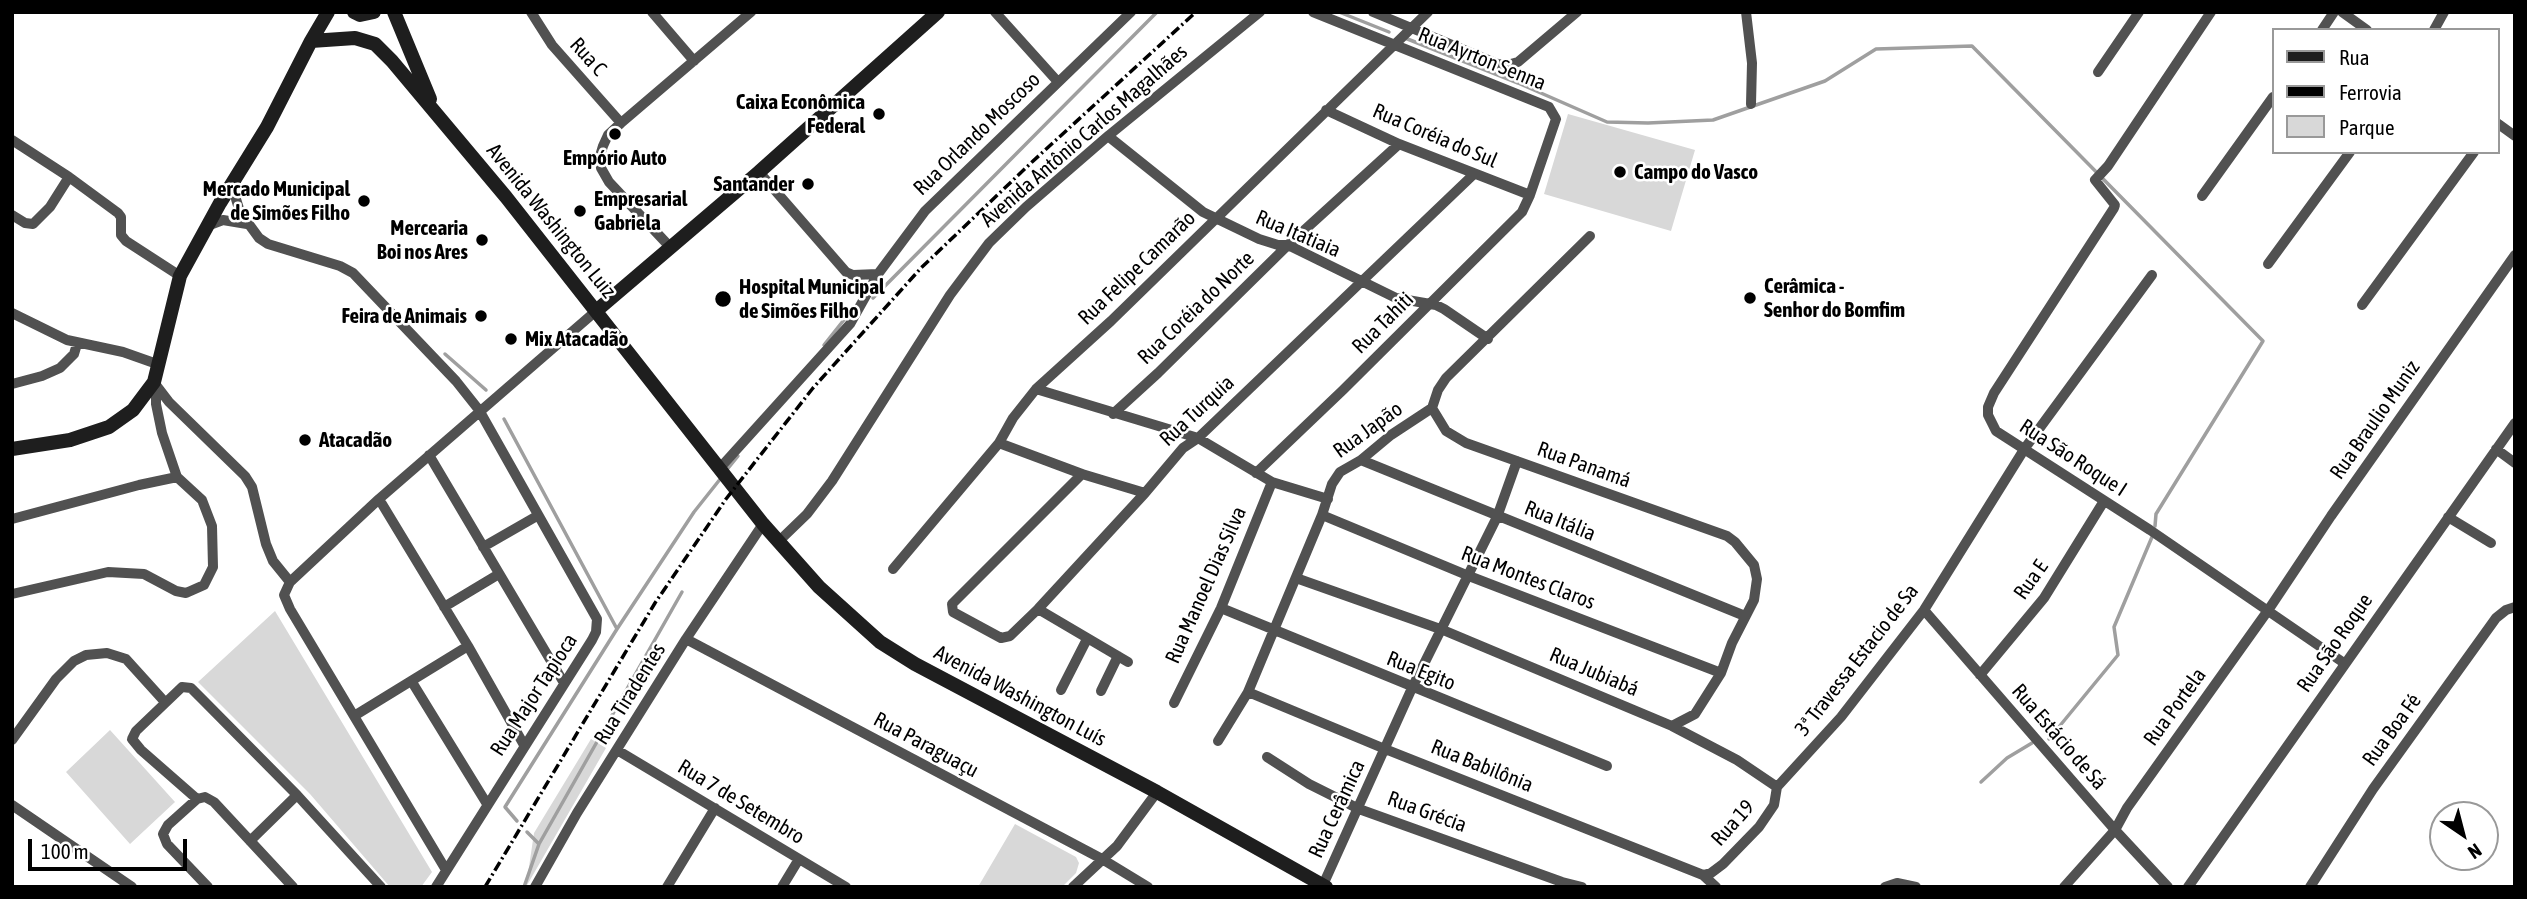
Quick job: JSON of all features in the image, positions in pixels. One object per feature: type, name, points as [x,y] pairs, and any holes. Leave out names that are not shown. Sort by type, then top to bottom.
[{"type":"main road","points":[[12,449],[70,440],[109,427],[133,410],[155,383],[180,276],[279,106],[327,12]]},
{"type":"main road","points":[[354,12],[360,15],[374,12]]},
{"type":"main road","name":"Avenida Washington Luiz","points":[[394,12],[436,113]]},
{"type":"main road","points":[[596,311],[759,172],[938,12]]},
{"type":"main road","name":"Avenida Washington Luiz","points":[[310,41],[355,38],[375,44],[402,72],[596,311],[726,478]]},
{"type":"main road","points":[[402,72],[410,50]]},
{"type":"main road","name":"Avenida Washington Luís","points":[[726,478],[819,587],[880,642],[986,703],[1157,792],[1325,886]]},
{"type":"street","name":"Rua C","points":[[531,12],[552,45],[621,123]]},
{"type":"street","points":[[652,12],[694,61]]},
{"type":"street","points":[[671,248],[616,192],[601,168],[603,146],[608,135],[621,123],[751,12]]},
{"type":"street","points":[[995,12],[1058,82]]},
{"type":"street","name":"Rua Orlando Moscoso","points":[[726,478],[755,427],[850,324],[878,274],[926,211],[1058,82],[1118,17],[1131,12]]},
{"type":"street","name":"Avenida Antônio Carlos Magalhães","points":[[778,542],[807,514],[832,481],[967,270],[989,243],[1108,136],[1260,12]]},
{"type":"street","name":"Rua Ayrton Senna","points":[[1313,12],[1549,107],[1555,116]]},
{"type":"street","name":"Rua Ayrton Senna","points":[[1373,12],[1498,64],[1507,65],[1518,62],[1577,12]]},
{"type":"street","name":"Rua Felipe Camarão","points":[[893,569],[999,443],[1013,418],[1036,389],[1111,321],[1428,12]]},
{"type":"street","points":[[1746,12],[1752,64],[1751,104]]},
{"type":"street","points":[[2098,72],[2139,12]]},
{"type":"street","name":"Rua São Roque I","points":[[2211,12],[2108,166],[2097,177],[2095,183],[2115,205],[2114,208],[1994,393],[1988,415],[1993,427],[2269,609],[2344,663]]},
{"type":"street","points":[[2323,28],[2334,12]]},
{"type":"street","points":[[2342,12],[2364,28]]},
{"type":"street","points":[[2435,28],[2444,12]]},
{"type":"street","points":[[2202,196],[2272,98]]},
{"type":"street","name":"Rua Coréia do Sul","points":[[1326,110],[1399,144],[1530,195]]},
{"type":"street","name":"Rua Tahiti","points":[[1256,473],[1522,212],[1555,124],[1555,116]]},
{"type":"street","points":[[2499,124],[2515,136]]},
{"type":"street","name":"Rua Itatiaia","points":[[1108,136],[1185,199],[1216,217],[1259,239],[1288,245],[1395,298],[1444,309],[1488,339]]},
{"type":"street","points":[[12,140],[69,177],[120,215],[121,235],[126,241],[180,276]]},
{"type":"street","name":"Rua Coréia do Norte","points":[[1113,414],[1288,245],[1399,144]]},
{"type":"street","points":[[2268,264],[2349,154]]},
{"type":"street","points":[[2362,305],[2473,154]]},
{"type":"street","points":[[759,172],[846,272],[853,275],[878,274]]},
{"type":"street","name":"Rua Turquia","points":[[1082,474],[952,604],[955,614],[1004,639],[1010,636],[1145,494],[1183,448],[1198,438],[1474,174]]},
{"type":"street","points":[[12,215],[25,223],[35,222],[50,207],[69,177]]},
{"type":"street","points":[[236,177],[236,199],[247,224]]},
{"type":"street","points":[[207,226],[223,220],[247,224]]},
{"type":"street","name":"Rua Major Tapioca","points":[[247,224],[268,244],[340,266],[353,273],[456,381],[479,411],[597,619],[592,640],[436,887]]},
{"type":"street","name":"Rua Japão","points":[[1218,741],[1248,691],[1322,515],[1332,484],[1340,472],[1361,460],[1391,435],[1432,408],[1438,390],[1446,379],[1591,236]]},
{"type":"street","name":"Rua Braulio Muniz","points":[[2269,609],[2331,516],[2515,255]]},
{"type":"street","name":"3ª Travessa Estacio de Sa","points":[[1777,787],[1841,716],[1924,610],[2025,448],[2152,275]]},
{"type":"street","points":[[446,870],[284,596],[290,582],[379,499],[596,311]]},
{"type":"street","points":[[12,313],[77,344],[123,352],[158,364]]},
{"type":"street","points":[[12,384],[60,368],[74,354],[77,344]]},
{"type":"street","points":[[12,594],[108,572],[144,574],[176,591],[186,593],[204,585],[213,567],[212,526],[202,500],[177,477],[162,433],[155,383]]},
{"type":"street","points":[[155,383],[169,402],[227,457],[253,487],[266,544],[274,561],[290,582]]},
{"type":"street","points":[[1036,389],[1198,438],[1272,482],[1328,499]]},
{"type":"street","name":"Rua Panamá","points":[[1432,408],[1454,437],[1727,536],[1754,565],[1757,579],[1754,600],[1745,616]]},
{"type":"street","name":"Rua São Roque","points":[[2188,887],[2515,423]]},
{"type":"street","points":[[999,443],[1145,494]]},
{"type":"street","points":[[2496,449],[2515,463]]},
{"type":"street","points":[[429,455],[564,683]]},
{"type":"street","name":"Rua Itália","points":[[1361,460],[1745,616]]},
{"type":"street","name":"Rua Cerâmica","points":[[1325,886],[1412,688],[1497,517],[1517,461]]},
{"type":"street","points":[[12,519],[177,477]]},
{"type":"street","name":"Rua Manoel Dias Silva","points":[[1174,703],[1221,608],[1272,482]]},
{"type":"street","points":[[379,499],[524,745]]},
{"type":"street","name":"Rua E","points":[[1980,675],[2044,598],[2104,501]]},
{"type":"street","name":"Rua Montes Claros","points":[[1322,515],[1469,576],[1721,673]]},
{"type":"street","points":[[483,547],[537,516]]},
{"type":"street","points":[[2448,517],[2491,543]]},
{"type":"street","name":"Rua Tiradentes","points":[[535,887],[686,639],[763,524]]},
{"type":"street","points":[[444,607],[499,574]]},
{"type":"street","name":"Rua Jubiabá","points":[[1296,578],[1443,630],[1672,726]]},
{"type":"street","name":"Rua Boa Fé","points":[[2310,887],[2373,789],[2496,618],[2515,607]]},
{"type":"street","name":"Rua Egito","points":[[1221,608],[1606,766]]},
{"type":"street","points":[[1038,609],[1129,662]]},
{"type":"street","name":"Rua Portela","points":[[2064,887],[2115,830],[2133,799],[2269,609]]},
{"type":"street","name":"Rua Estácio de Sá","points":[[1924,610],[2168,887]]},
{"type":"street","points":[[1672,726],[1695,714],[1721,673],[1745,616]]},
{"type":"street","name":"Rua Paraguaçu","points":[[686,639],[1102,859],[1148,887]]},
{"type":"street","points":[[1062,690],[1087,639]]},
{"type":"street","points":[[354,716],[468,646]]},
{"type":"street","points":[[13,738],[56,680],[74,661],[86,655],[107,653],[125,659],[164,702]]},
{"type":"street","points":[[1101,691],[1118,656]]},
{"type":"street","points":[[412,682],[487,804]]},
{"type":"street","points":[[197,800],[132,739],[136,731],[182,687],[191,688],[297,795],[381,887]]},
{"type":"street","name":"Rua Babilônia","points":[[1248,691],[1385,749],[1703,875]]},
{"type":"street","points":[[1672,726],[1737,760],[1777,787]]},
{"type":"street","name":"Rua 7 de Setembro","points":[[617,750],[846,887]]},
{"type":"street","name":"Rua Grécia","points":[[1267,757],[1309,784],[1359,809],[1582,887]]},
{"type":"street","name":"Rua 19","points":[[1703,875],[1711,873],[1723,864],[1759,827],[1774,805],[1777,787]]},
{"type":"street","points":[[1073,887],[1126,836],[1157,792]]},
{"type":"street","points":[[250,841],[297,795]]},
{"type":"street","points":[[208,887],[163,839],[168,825],[197,800],[205,797],[214,802],[293,887]]},
{"type":"street","points":[[12,805],[132,887]]},
{"type":"street","points":[[667,887],[715,808]]},
{"type":"street","points":[[782,887],[799,859]]},
{"type":"street","points":[[1703,875],[1716,887]]},
{"type":"street","points":[[1885,887],[1897,883],[1916,887]]},
{"type":"green space","name":"Campo do Vasco","points":[[1568,114],[1695,150],[1671,231],[1544,194]]},
{"type":"green space","points":[[275,611],[432,872],[421,887],[390,887],[310,794],[198,682]]},
{"type":"green space","points":[[110,730],[175,802],[130,844],[66,772]]},
{"type":"green space","points":[[591,739],[606,748],[526,887],[534,833]]},
{"type":"green space","points":[[1015,824],[1076,857],[1079,863],[1076,873],[1062,887],[978,887]]},
{"type":"waterway","points":[[873,298],[1157,12]]},
{"type":"waterway","points":[[1339,12],[1389,32]]},
{"type":"waterway","points":[[1405,38],[1607,122],[1648,123],[1713,120],[1825,81],[1876,49],[1972,46],[2263,341],[2156,514],[2155,526]]},
{"type":"waterway","points":[[824,345],[847,316]]},
{"type":"waterway","points":[[445,354],[486,390]]},
{"type":"waterway","points":[[504,419],[617,629]]},
{"type":"waterway","points":[[725,472],[738,456]]},
{"type":"waterway","points":[[517,821],[505,807],[617,629],[694,512],[721,478]]},
{"type":"waterway","points":[[2049,739],[2118,655],[2114,627],[2152,537]]},
{"type":"waterway","points":[[539,844],[682,592]]},
{"type":"waterway","points":[[1981,782],[2007,758],[2032,743]]},
{"type":"waterway","points":[[524,887],[539,844],[527,832]]},
{"type":"railway","points":[[485,887],[655,603],[726,499],[813,388],[921,268],[1196,12]]},
{"type":"place","name":"Caixa Econômica Federal","points":[[879,114]]},
{"type":"place","name":"Empório Auto","points":[[615,134]]},
{"type":"place","name":"Campo do Vasco","points":[[1620,172]]},
{"type":"place","name":"Santander","points":[[808,184]]},
{"type":"place","name":"Mercado Municipal de Simões Filho","points":[[364,201]]},
{"type":"place","name":"Empresarial Gabriela","points":[[580,211]]},
{"type":"place","name":"Mercearia Boi nos Ares","points":[[482,240]]},
{"type":"place","name":"Cerâmica - Senhor do Bomfim","points":[[1750,298]]},
{"type":"place","name":"Hospital Municipal de Simões Filho","points":[[723,299]]},
{"type":"place","name":"Feira de Animais","points":[[481,316]]},
{"type":"place","name":"Mix Atacadão","points":[[511,339]]},
{"type":"place","name":"Atacadão","points":[[305,440]]}]
